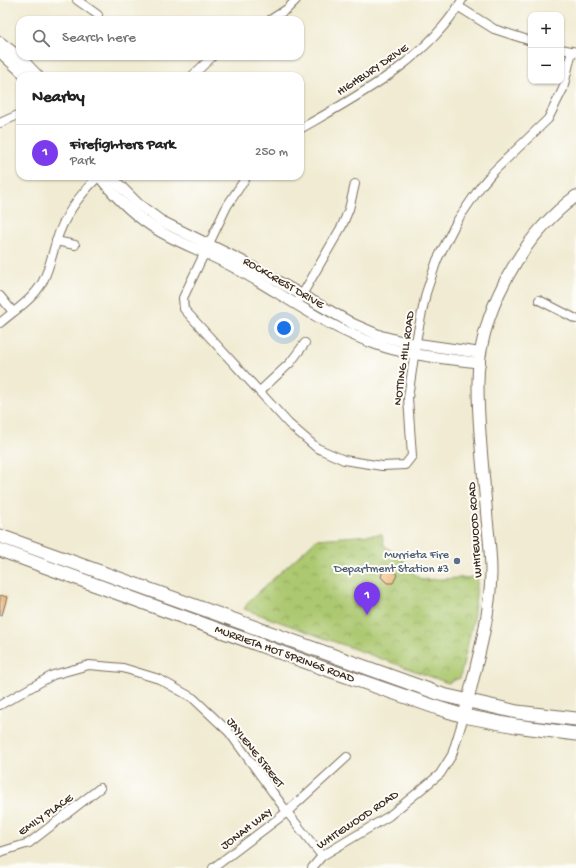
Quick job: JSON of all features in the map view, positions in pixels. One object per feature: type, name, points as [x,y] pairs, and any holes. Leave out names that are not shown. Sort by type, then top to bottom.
[{"type":"main road","name":"WHITEWOOD ROAD","points":[[464,716],[490,602],[490,536],[479,419],[478,384],[480,358],[490,318],[512,268],[527,245],[546,223],[576,196]]},
{"type":"main road","name":"MURRIETA HOT SPRINGS ROAD","points":[[0,536],[57,555],[328,655],[443,695],[517,712],[576,720]]},
{"type":"main road","name":"MURRIETA HOT SPRINGS ROAD","points":[[0,550],[320,667],[464,716],[516,726],[576,734]]},
{"type":"main road","points":[[43,565],[48,560],[59,562],[114,580],[123,580]]},
{"type":"street","points":[[77,0],[98,15]]},
{"type":"street","points":[[276,16],[287,9],[296,0]]},
{"type":"street","points":[[461,3],[494,29],[528,40]]},
{"type":"street","name":"HIGHBURY DRIVE","points":[[304,126],[338,107],[409,60],[433,37],[461,3]]},
{"type":"street","points":[[0,42],[16,54]]},
{"type":"street","points":[[564,50],[574,52]]},
{"type":"street","points":[[0,52],[22,72]]},
{"type":"street","name":"NOTTING HILL ROAD","points":[[207,249],[183,298],[184,309],[302,438],[329,455],[344,460],[382,466],[405,465],[412,456],[408,398],[415,348],[426,293],[445,243],[468,204],[481,186],[493,172],[548,119],[563,89],[574,52]]},
{"type":"street","points":[[23,60],[34,72]]},
{"type":"street","points":[[196,72],[209,60]]},
{"type":"street","points":[[0,123],[16,116]]},
{"type":"street","points":[[0,324],[32,296],[42,283],[64,219],[73,204],[95,180]]},
{"type":"street","name":"ROCKCREST DRIVE","points":[[103,180],[126,206],[144,221],[161,232],[242,261],[299,300],[366,330],[415,348],[480,358]]},
{"type":"street","name":"ROCKCREST DRIVE","points":[[114,180],[129,197],[149,213],[207,249]]},
{"type":"street","points":[[207,249],[227,206],[244,180]]},
{"type":"street","points":[[299,300],[342,226],[349,209],[354,184]]},
{"type":"street","points":[[56,241],[75,245]]},
{"type":"street","points":[[0,296],[13,312]]},
{"type":"street","points":[[538,300],[576,318]]},
{"type":"street","points":[[260,391],[290,363],[305,343]]},
{"type":"street","name":"JAYLENE STREET","points":[[0,705],[52,675],[89,665],[123,668],[159,679],[193,698],[229,732],[287,812],[322,856]]},
{"type":"street","name":"WHITEWOOD ROAD","points":[[312,868],[322,856],[389,816],[440,774],[452,755],[464,716]]},
{"type":"street","name":"JONAH WAY","points":[[213,868],[287,812],[347,757]]},
{"type":"street","name":"EMILY PLACE","points":[[0,852],[29,843],[100,788]]},
{"type":"green space","points":[[382,534],[384,545],[407,563],[415,575],[422,580],[478,577],[473,621],[460,678],[448,683],[244,609],[250,600],[317,539]]},
{"type":"building","points":[[392,568],[397,575],[393,583],[387,583],[381,577],[383,570]]},
{"type":"building","points":[[0,595],[7,597],[2,615],[0,615]]},
{"type":"place","name":"Murrieta Fire Department Station #3","points":[[457,561]]},
{"type":"place","name":"Firefighters Park","points":[[367,615]]}]
